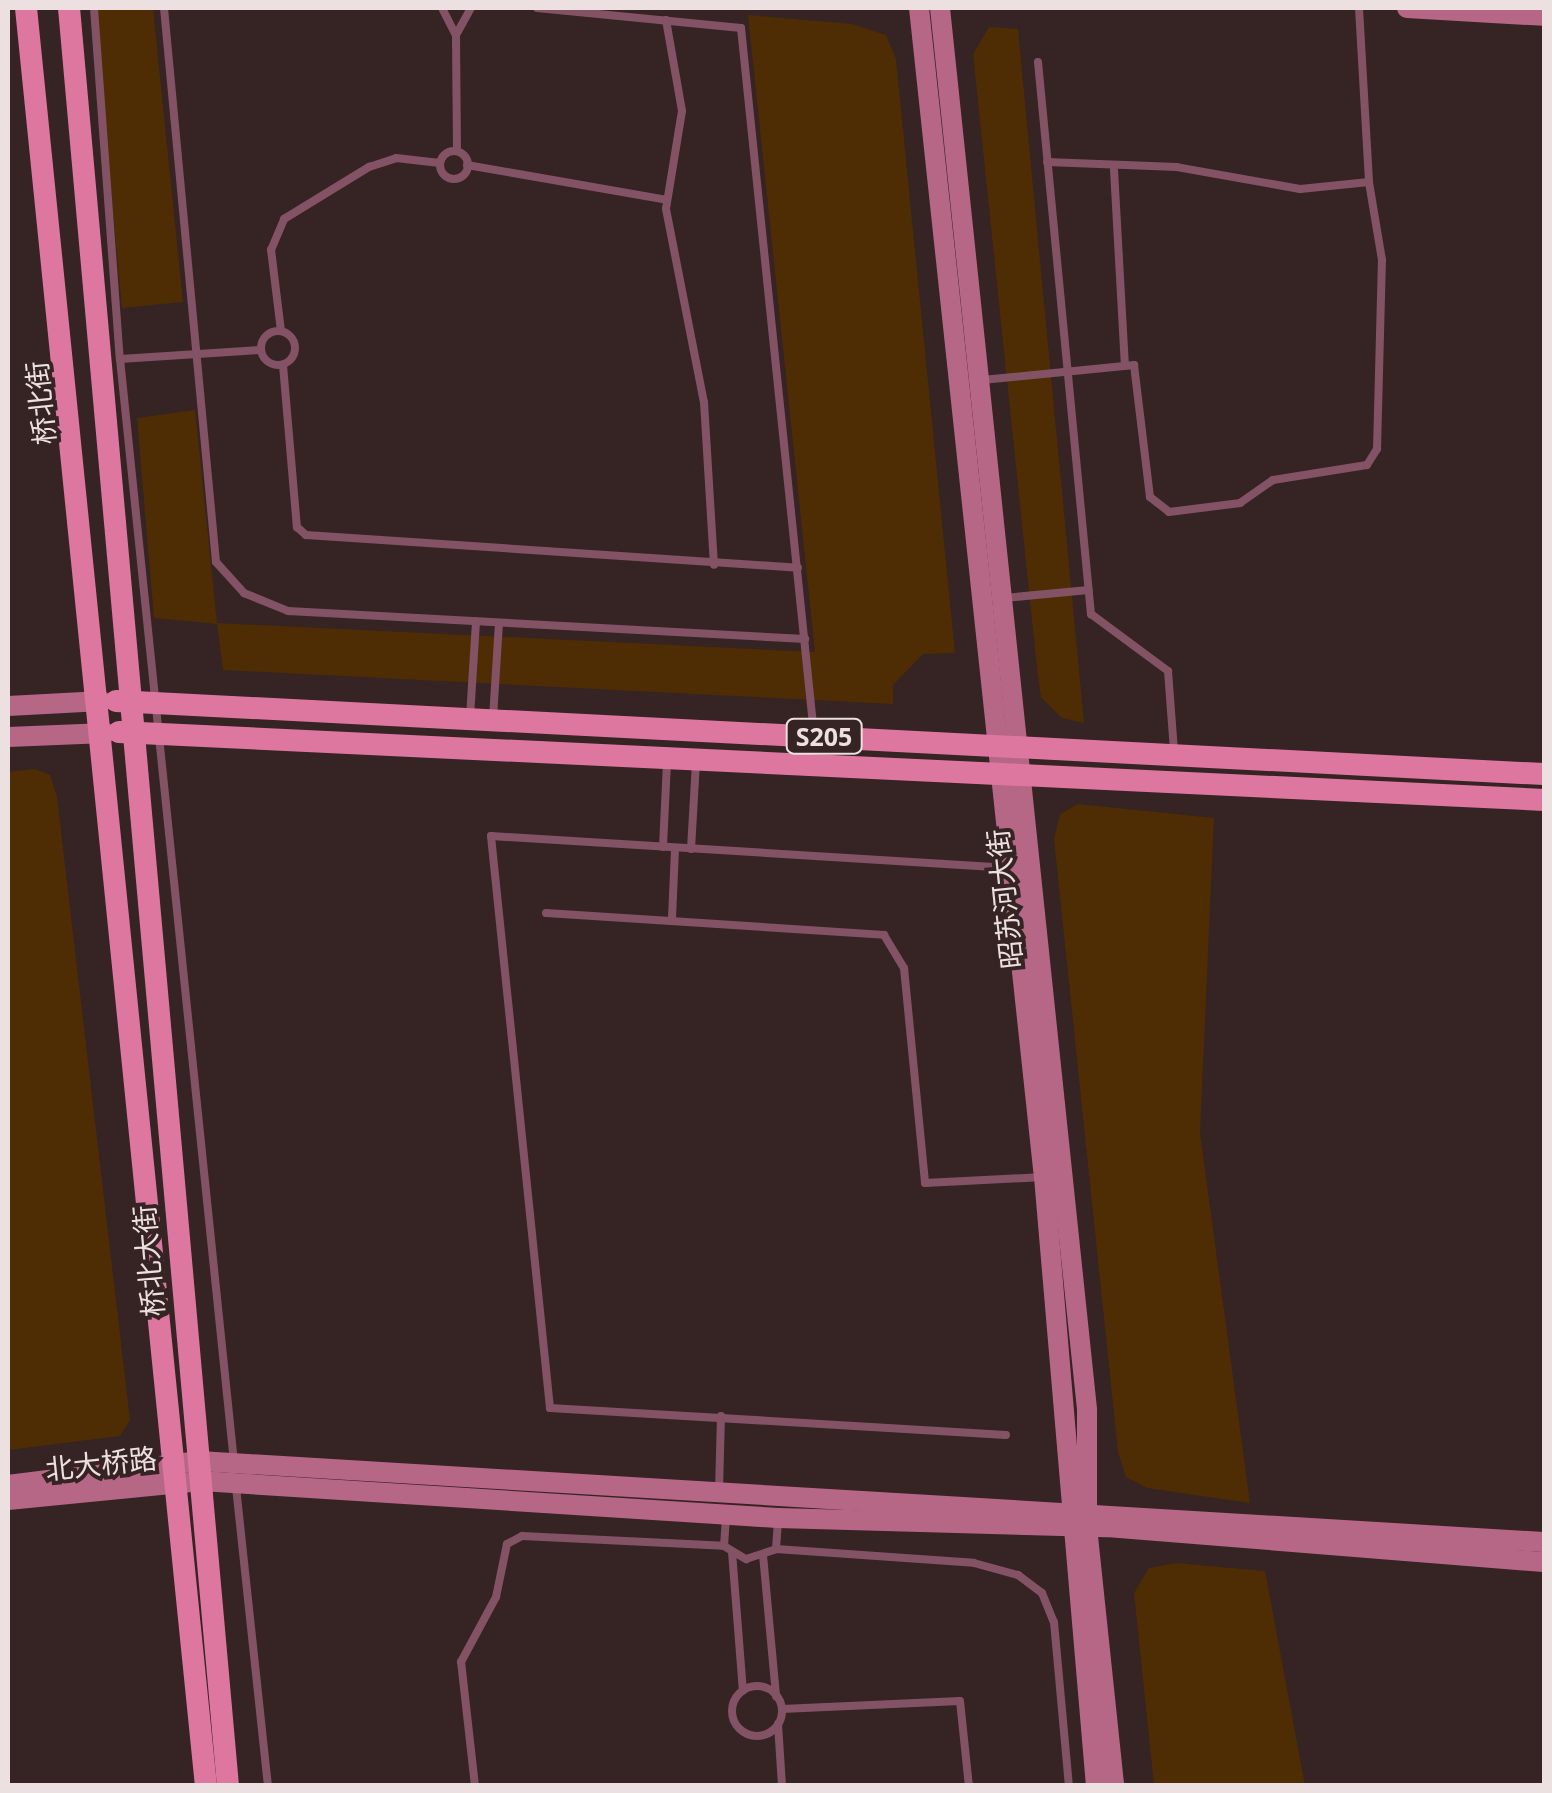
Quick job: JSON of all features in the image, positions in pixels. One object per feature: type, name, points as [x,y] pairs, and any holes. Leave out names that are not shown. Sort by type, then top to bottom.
[{"type":"main road","name":"桥北街","points":[[26,8],[106,733]]},
{"type":"main road","points":[[69,8],[131,732]]},
{"type":"main road","name":"S205","points":[[102,701],[1544,774]]},
{"type":"main road","name":"S205","points":[[106,733],[159,731],[696,754],[1544,800]]},
{"type":"main road","name":"桥北大街","points":[[131,732],[228,1786]]},
{"type":"main road","name":"桥北大街","points":[[106,733],[206,1786]]},
{"type":"street","name":"昭苏河大街","points":[[919,8],[1087,1410],[1078,1517],[1114,1786]]},
{"type":"street","name":"昭苏河大街","points":[[940,8],[1002,598],[1007,745]]},
{"type":"street","points":[[1407,8],[1544,16]]},
{"type":"street","points":[[8,706],[102,701]]},
{"type":"street","points":[[8,737],[106,733]]},
{"type":"street","name":"昭苏河大街","points":[[1009,770],[1010,868],[1078,1517],[1096,1786]]},
{"type":"street","points":[[200,1471],[234,1464],[779,1510],[1078,1517],[1544,1542]]},
{"type":"street","points":[[200,1471],[236,1486],[724,1504]]},
{"type":"street","name":"北大桥路","points":[[8,1485],[200,1471]]},
{"type":"street","name":"北大桥路","points":[[8,1500],[176,1472]]},
{"type":"street","points":[[1078,1517],[1544,1562]]},
{"type":"lane","points":[[94,8],[120,360],[268,1786]]},
{"type":"lane","points":[[164,8],[216,562],[244,593],[288,611],[805,639]]},
{"type":"lane","points":[[442,8],[456,34],[457,151],[467,166],[666,200]]},
{"type":"lane","points":[[456,34],[471,8]]},
{"type":"lane","points":[[537,8],[741,28],[814,735]]},
{"type":"lane","points":[[980,380],[1134,364],[1150,497],[1169,512],[1240,503],[1273,480],[1367,464],[1382,425],[1382,260],[1369,182],[1359,8]]},
{"type":"lane","points":[[666,20],[682,111],[666,200],[704,402],[714,565]]},
{"type":"lane","points":[[1038,62],[1091,614],[1168,670],[1174,754]]},
{"type":"lane","points":[[457,151],[440,163],[369,166],[284,219],[271,250],[282,331],[296,345],[284,365],[297,527],[306,535],[798,568]]},
{"type":"lane","points":[[1047,162],[1114,170],[1176,167],[1300,188],[1369,182]]},
{"type":"lane","points":[[440,163],[454,179],[467,166]]},
{"type":"lane","points":[[1114,170],[1125,366]]},
{"type":"lane","points":[[261,350],[266,334],[282,331]]},
{"type":"lane","points":[[120,360],[261,350],[284,365]]},
{"type":"lane","points":[[1002,598],[1089,590]]},
{"type":"lane","points":[[476,621],[482,718]]},
{"type":"lane","points":[[482,718],[499,623]]},
{"type":"lane","points":[[663,847],[668,753]]},
{"type":"lane","points":[[691,849],[696,754]]},
{"type":"lane","points":[[1006,1435],[550,1408],[496,944],[490,836],[1010,868]]},
{"type":"lane","points":[[672,918],[675,848]]},
{"type":"lane","points":[[546,913],[672,918],[884,935],[904,968],[926,1183],[1044,1177]]},
{"type":"lane","points":[[722,1416],[724,1504],[743,1690],[732,1712],[742,1732],[758,1736],[778,1724]]},
{"type":"lane","points":[[776,1549],[779,1510]]},
{"type":"lane","points":[[475,1786],[462,1662],[496,1597],[507,1544],[522,1536],[764,1554],[776,1549],[986,1564],[1042,1593],[1054,1622],[1069,1786]]},
{"type":"lane","points":[[764,1554],[776,1696],[782,1709],[778,1724],[782,1786]]},
{"type":"lane","points":[[743,1690],[776,1696]]},
{"type":"lane","points":[[782,1709],[960,1701],[969,1786]]},
{"type":"shaded area","points":[[94,8],[153,8],[183,302],[122,308]]},
{"type":"shaded area","points":[[748,15],[852,24],[886,35],[896,59],[955,653],[923,654],[893,685],[893,704],[223,670],[217,624],[154,618],[137,418],[195,410],[217,623],[815,652]]},
{"type":"shaded area","points":[[989,27],[1018,29],[1084,723],[1062,718],[1041,697],[1037,668],[973,54]]},
{"type":"shaded area","points":[[35,769],[50,775],[57,797],[130,1420],[120,1436],[8,1450],[8,772]]},
{"type":"shaded area","points":[[1078,804],[1214,818],[1200,1133],[1250,1503],[1147,1488],[1126,1477],[1118,1452],[1054,839],[1060,814]]},
{"type":"shaded area","points":[[1176,1563],[1265,1571],[1305,1785],[1154,1785],[1134,1593],[1149,1568]]}]
